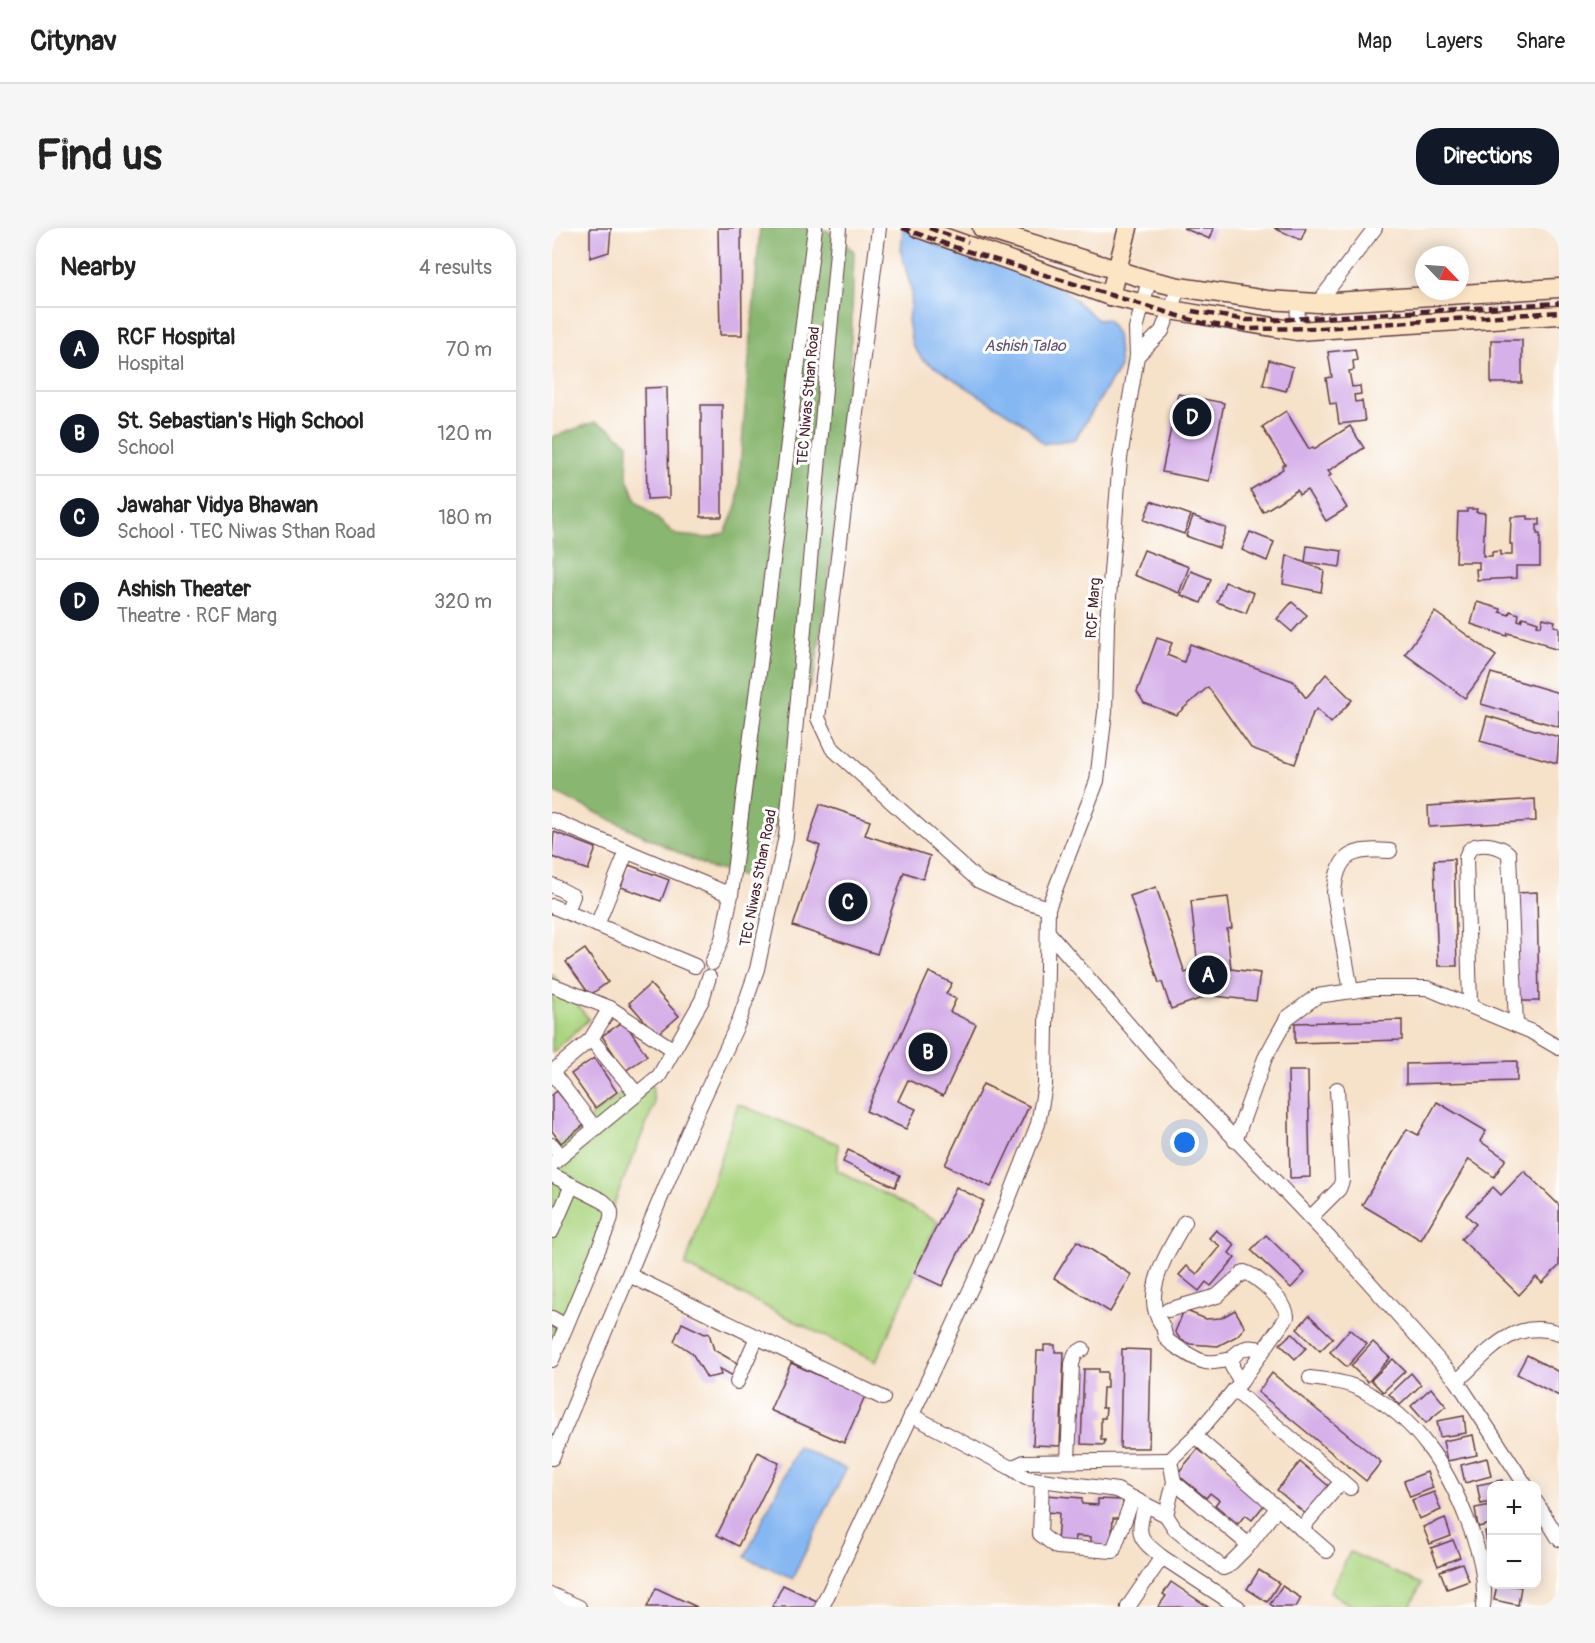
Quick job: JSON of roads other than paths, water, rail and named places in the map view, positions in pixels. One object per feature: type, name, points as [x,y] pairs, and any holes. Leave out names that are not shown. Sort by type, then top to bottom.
[{"type":"main road","points":[[918,228],[1110,296],[1171,310],[1298,331],[1559,315]]},
{"type":"main road","points":[[982,228],[1149,280],[1179,287],[1267,300],[1318,303],[1415,297]]},
{"type":"main road","points":[[1110,296],[1128,228]]},
{"type":"main road","points":[[1010,261],[1017,239]]},
{"type":"main road","points":[[1469,294],[1559,288]]},
{"type":"main road","points":[[1437,300],[1440,322]]},
{"type":"street","points":[[552,1145],[557,1160],[659,1076],[702,1000],[722,939],[730,895],[815,228]]},
{"type":"street","name":"TEC Niwas Sthan Road","points":[[552,1458],[692,1123],[739,1021],[757,969],[786,836],[839,228]]},
{"type":"street","points":[[879,228],[818,718],[832,748],[979,881],[1016,898],[1048,908]]},
{"type":"street","points":[[1318,303],[1375,228]]},
{"type":"street","name":"RCF Marg","points":[[822,1607],[987,1254],[1038,1124],[1045,1084],[1048,908],[1097,781],[1105,712],[1107,623],[1120,458],[1137,356],[1136,329],[1149,280]]},
{"type":"street","points":[[1137,356],[1162,331],[1179,287]]},
{"type":"street","points":[[1298,302],[1298,331]]},
{"type":"street","points":[[552,820],[730,895]]},
{"type":"street","points":[[1470,1006],[1466,858],[1474,846],[1499,847],[1509,854],[1516,1025]]},
{"type":"street","points":[[1351,991],[1334,893],[1335,878],[1343,862],[1353,852],[1369,849],[1390,851]]},
{"type":"street","points":[[597,925],[627,851]]},
{"type":"street","points":[[552,885],[573,896],[567,912]]},
{"type":"street","points":[[552,906],[695,966],[695,973],[700,977],[710,970]]},
{"type":"street","points":[[1048,932],[1154,1054],[1310,1218],[1457,1381],[1523,1481]]},
{"type":"street","points":[[552,985],[610,1008],[674,1050]]},
{"type":"street","points":[[1235,1141],[1265,1058],[1287,1018],[1317,996],[1373,988],[1427,988],[1530,1031],[1559,1048]]},
{"type":"street","points":[[595,1128],[552,1072],[591,1039],[610,1008]]},
{"type":"street","points":[[591,1039],[637,1094]]},
{"type":"street","points":[[1310,1218],[1339,1190],[1342,1181],[1337,1089]]},
{"type":"street","points":[[552,1175],[603,1201],[612,1212],[552,1360]]},
{"type":"street","points":[[552,1231],[572,1185]]},
{"type":"street","points":[[1185,1222],[1162,1260],[1155,1293],[1155,1315],[1167,1340],[1195,1359],[1210,1364],[1232,1359]]},
{"type":"street","points":[[1011,1468],[1024,1462],[1170,1460],[1195,1436],[1237,1386],[1287,1317],[1287,1310],[1281,1302],[1251,1274],[1244,1272],[1217,1296],[1168,1310]]},
{"type":"street","points":[[629,1275],[883,1398]]},
{"type":"street","points":[[1155,1301],[1163,1303],[1168,1310],[1167,1319],[1162,1326]]},
{"type":"street","points":[[552,1318],[566,1326]]},
{"type":"street","points":[[1457,1381],[1506,1336],[1527,1329],[1546,1328],[1559,1333]]},
{"type":"street","points":[[737,1382],[757,1337]]},
{"type":"street","points":[[1263,1350],[1249,1346],[1238,1351],[1232,1359],[1237,1386],[1346,1485],[1301,1529]]},
{"type":"street","points":[[1068,1461],[1072,1364],[1075,1354],[1083,1349]]},
{"type":"street","points":[[1310,1378],[1336,1382],[1362,1390],[1406,1421],[1429,1446],[1450,1478],[1476,1542],[1483,1566],[1483,1607]]},
{"type":"street","points":[[911,1415],[1026,1478],[1117,1490],[1166,1515],[1175,1529],[1223,1568],[1228,1566],[1249,1545],[1277,1508]]},
{"type":"street","points":[[1195,1436],[1327,1551]]},
{"type":"street","points":[[1166,1515],[1174,1482],[1170,1460]]},
{"type":"street","points":[[1042,1480],[1040,1534],[1057,1546],[1113,1551],[1139,1502]]},
{"type":"street","points":[[1174,1482],[1249,1545]]},
{"type":"street","points":[[1139,1502],[1138,1530],[1143,1542],[1238,1607]]},
{"type":"street","points":[[1541,1509],[1559,1536]]},
{"type":"street","points":[[1128,1607],[1162,1557]]},
{"type":"street","points":[[552,1595],[579,1607]]},
{"type":"water","name":"Ashish Talao","points":[[903,228],[910,228],[1060,287],[1098,320],[1107,319],[1117,334],[1120,367],[1075,439],[1043,444],[1026,425],[922,359],[912,344],[908,320],[912,292],[901,252]]},
{"type":"water","points":[[798,1447],[846,1469],[792,1579],[745,1557]]},
{"type":"railway","points":[[902,228],[957,248],[1202,323],[1247,329],[1321,328],[1559,312]]},
{"type":"railway","points":[[929,228],[968,242]]},
{"type":"railway","points":[[1192,311],[1247,320],[1276,320],[1559,303]]},
{"type":"place","name":"Ashish Theater","points":[[1192,417]]},
{"type":"place","name":"Jawahar Vidya Bhawan","points":[[848,902]]},
{"type":"place","name":"RCF Hospital","points":[[1208,975]]},
{"type":"place","name":"St. Sebastian's High School","points":[[928,1052]]}]
